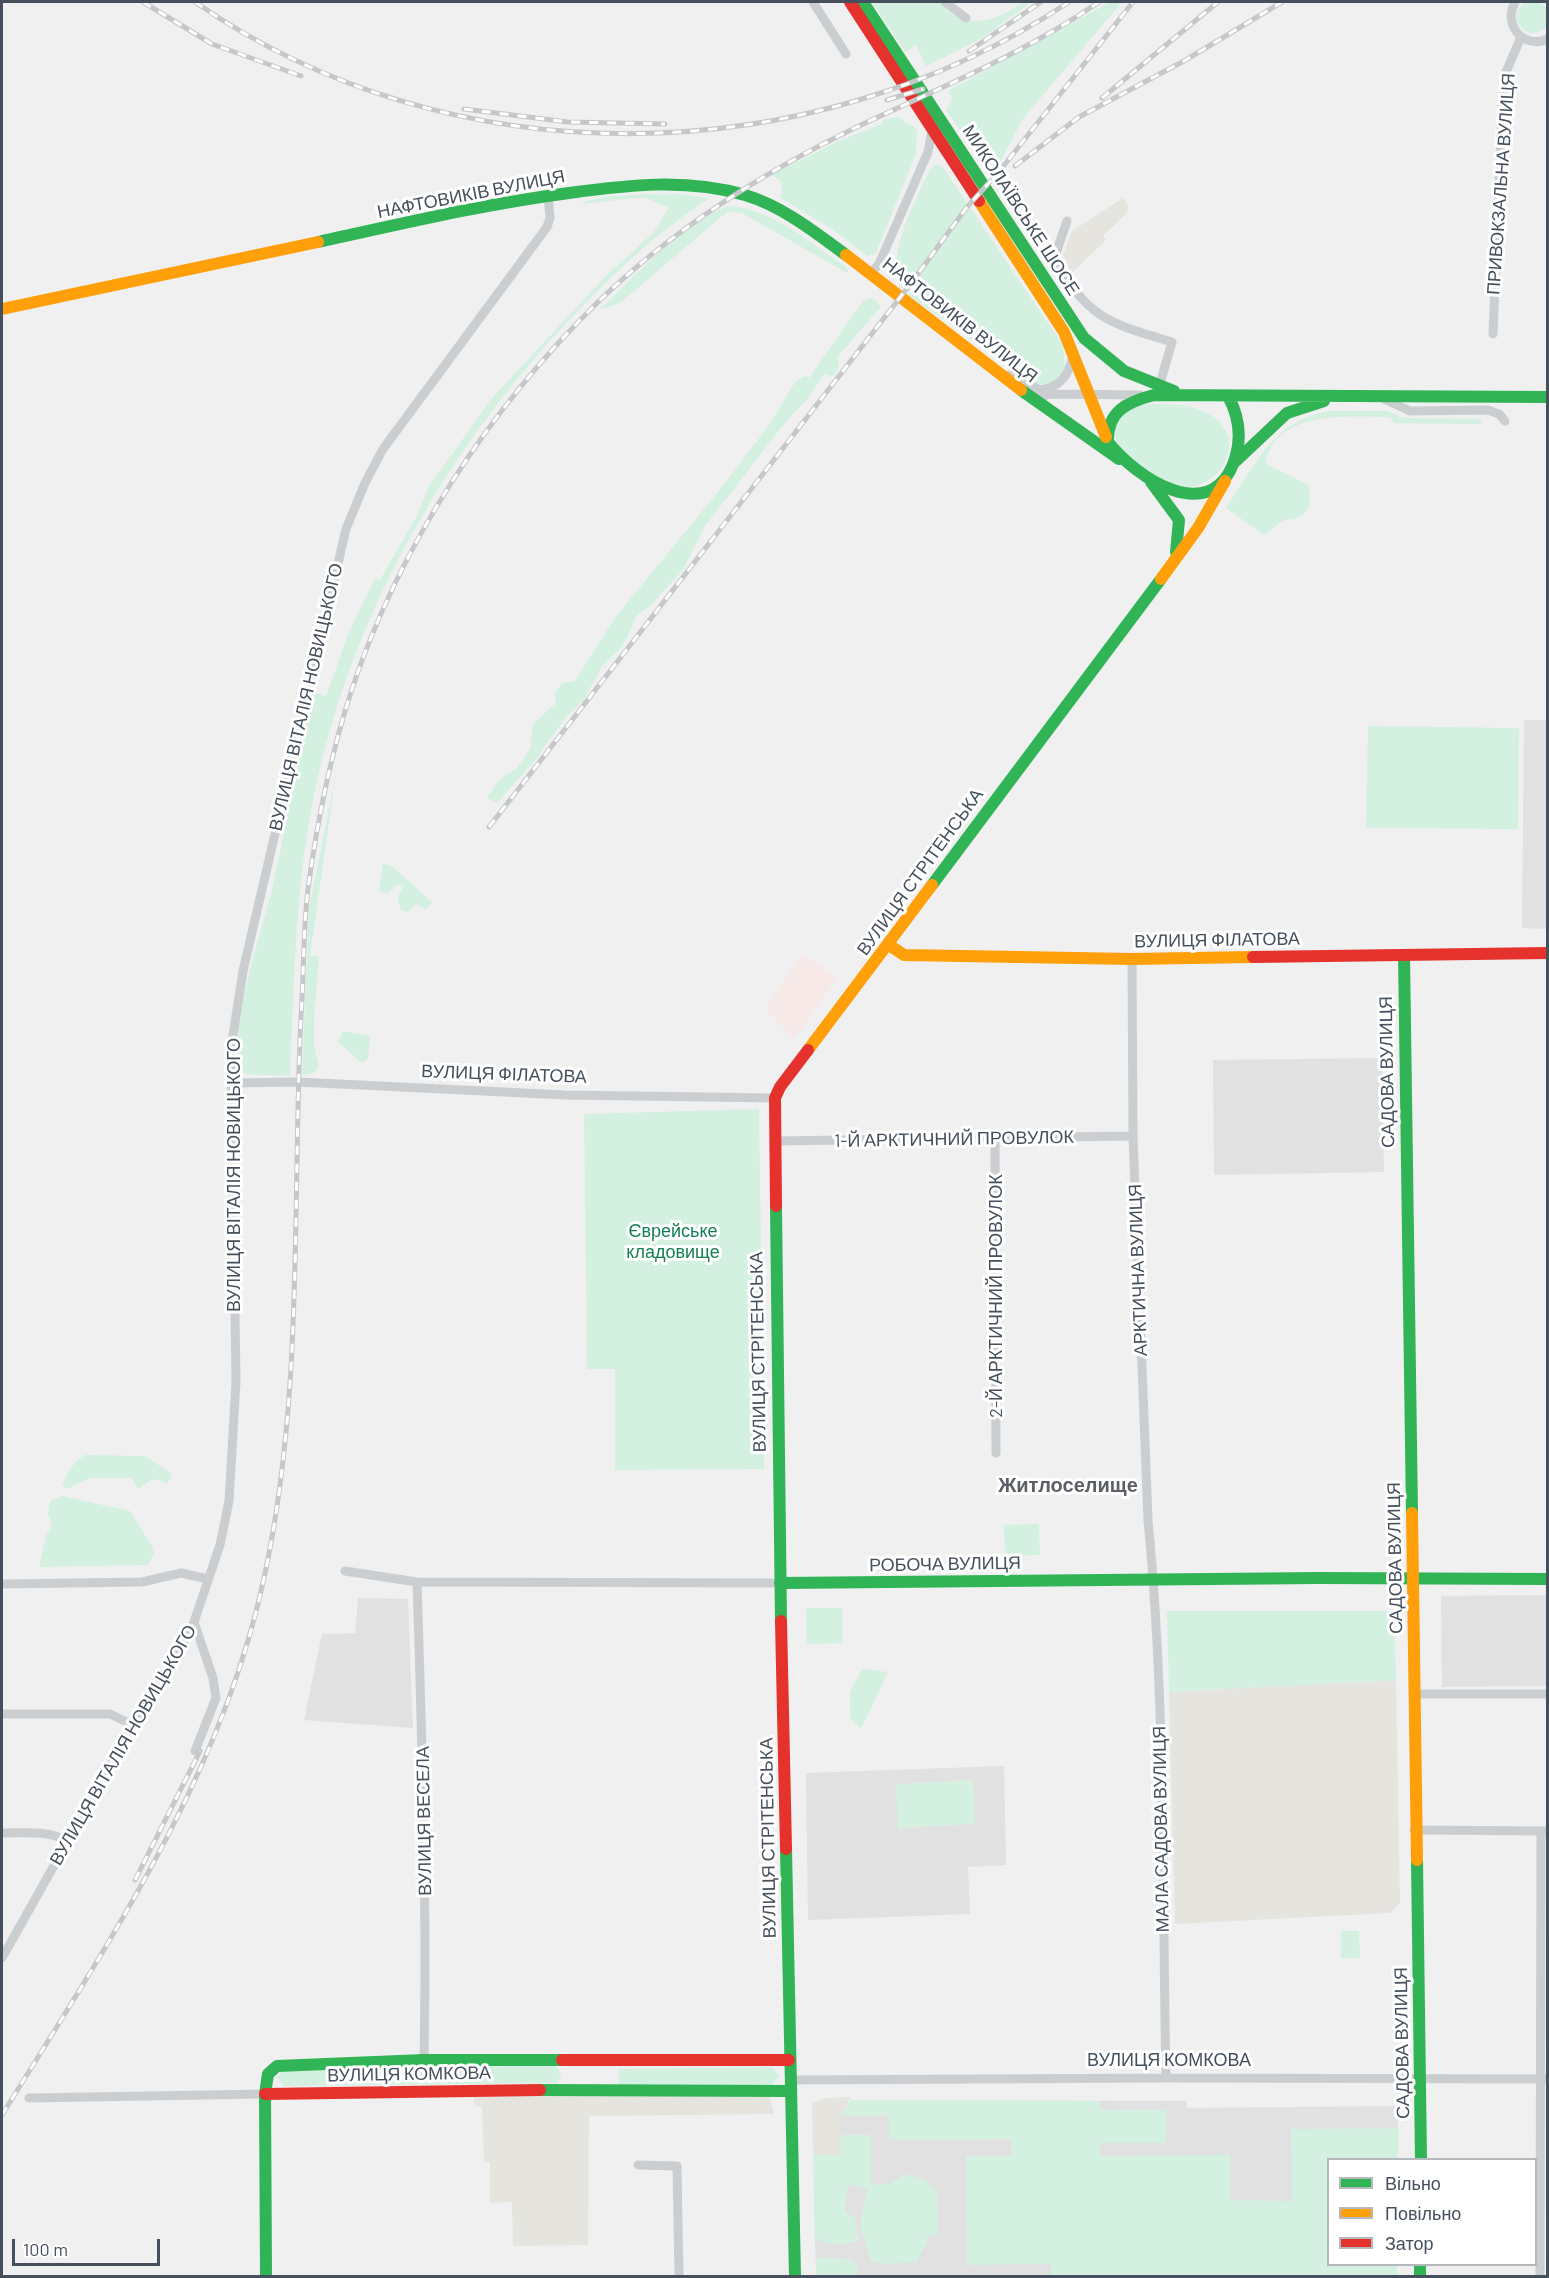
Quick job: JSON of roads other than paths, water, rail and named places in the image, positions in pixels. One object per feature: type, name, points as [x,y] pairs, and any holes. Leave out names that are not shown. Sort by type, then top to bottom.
[{"type":"street","points":[[813,2],[846,54]]},
{"type":"street","name":"МИКОЛАЇВСЬКЕ ШОСЕ","points":[[850,2],[1073,349],[1108,442]]},
{"type":"street","name":"МИКОЛАЇВСЬКЕ ШОСЕ","points":[[863,2],[1083,338],[1112,364],[1157,391],[1228,396]]},
{"type":"street","points":[[945,2],[966,18]]},
{"type":"street","points":[[1515,2],[1510,16],[1511,24],[1521,37],[1536,42],[1548,39]]},
{"type":"street","name":"ПРИВОКЗАЛЬНА ВУЛИЦЯ","points":[[1493,334],[1502,109],[1506,72],[1521,37]]},
{"type":"street","points":[[871,273],[879,264],[928,152],[932,130]]},
{"type":"street","name":"НАФТОВИКІВ ВУЛИЦЯ","points":[[2,309],[520,199],[642,183],[671,183],[720,189],[747,196],[802,224],[871,273],[998,370],[1035,394],[1127,465]]},
{"type":"street","name":"ВУЛИЦЯ ВІТАЛІЯ НОВИЦЬКОГО","points":[[2,1958],[133,1725],[194,1622],[220,1545],[229,1501],[235,1391],[231,1083],[233,1028],[243,971],[336,565],[354,506],[383,449],[407,414],[547,227],[550,218],[548,195]]},
{"type":"street","points":[[1067,221],[1054,260],[1084,304],[1108,320],[1172,342],[1157,391],[1128,402],[1117,410],[1108,424],[1108,442],[1127,465],[1151,482],[1186,495],[1200,494],[1225,481],[1236,461],[1287,413],[1340,397]]},
{"type":"street","points":[[1035,394],[1060,383],[1069,370],[1073,349]]},
{"type":"street","name":"НАФТОВИКІВ ВУЛИЦЯ","points":[[1035,394],[1089,395],[1157,391]]},
{"type":"street","points":[[1236,461],[1240,439],[1239,424],[1228,396],[1548,397]]},
{"type":"street","points":[[1379,397],[1410,411],[1488,410],[1499,414],[1505,421]]},
{"type":"street","name":"ВУЛИЦЯ СТРІТЕНСЬКА","points":[[795,2277],[780,1583],[775,1098],[780,1087],[889,945],[1174,559],[1216,501],[1225,481]]},
{"type":"street","name":"ВУЛИЦЯ СТРІТЕНСЬКА","points":[[1151,482],[1179,520],[1179,540],[1174,559]]},
{"type":"street","name":"ВУЛИЦЯ ФІЛАТОВА","points":[[889,945],[904,955],[1132,959],[1548,953]]},
{"type":"street","name":"САДОВА ВУЛИЦЯ","points":[[1404,955],[1408,1372],[1416,1694],[1414,1830],[1421,2158]]},
{"type":"street","name":"АРКТИЧНА ВУЛИЦЯ","points":[[1132,959],[1133,1136],[1148,1509],[1154,1580]]},
{"type":"street","name":"ВУЛИЦЯ ФІЛАТОВА","points":[[231,1083],[298,1082],[565,1095],[775,1098]]},
{"type":"street","name":"1-Й АРКТИЧНИЙ ПРОВУЛОК","points":[[774,1141],[1133,1136]]},
{"type":"street","name":"2-Й АРКТИЧНИЙ ПРОВУЛОК","points":[[995,1138],[996,1454]]},
{"type":"street","name":"РОБОЧА ВУЛИЦЯ","points":[[345,1571],[417,1582],[780,1583],[1548,1579]]},
{"type":"street","points":[[2,1584],[142,1582],[181,1573],[208,1579]]},
{"type":"street","name":"МАЛА САДОВА ВУЛИЦЯ","points":[[1154,1580],[1164,1886],[1166,2078]]},
{"type":"street","name":"ВУЛИЦЯ ВЕСЕЛА","points":[[417,1582],[426,1956],[424,2060]]},
{"type":"street","points":[[194,1622],[216,1689],[213,1709],[195,1751]]},
{"type":"street","points":[[1416,1694],[1548,1694]]},
{"type":"street","points":[[2,1714],[110,1714],[133,1725]]},
{"type":"street","points":[[1414,1830],[1544,1831],[1545,2079],[1540,2277]]},
{"type":"street","points":[[2,1833],[56,1835],[68,1841]]},
{"type":"street","name":"ВУЛИЦЯ КОМКОВА","points":[[265,2094],[268,2074],[284,2065],[424,2060],[789,2060]]},
{"type":"street","name":"ВУЛИЦЯ КОМКОВА","points":[[29,2098],[1166,2078],[1545,2079]]},
{"type":"street","points":[[265,2094],[266,2277]]},
{"type":"street","points":[[638,2164],[677,2166],[679,2277]]},
{"type":"railway","points":[[143,2],[212,44],[301,76]]},
{"type":"railway","points":[[195,2],[296,60],[404,102],[516,126],[632,134],[747,125],[860,100],[968,59],[1069,2]]},
{"type":"railway","points":[[969,51],[1041,2]]},
{"type":"railway","points":[[2,2115],[120,1923],[157,1857],[190,1790],[220,1722],[245,1651],[264,1578],[277,1509],[291,1369],[298,1087],[308,889],[326,788],[344,713],[372,635],[395,583],[452,482],[520,388],[557,344],[597,303],[657,250],[755,182],[790,162],[861,125],[1013,53],[1099,2]]},
{"type":"railway","points":[[489,827],[912,282],[967,207],[998,173],[1133,2]]},
{"type":"railway","points":[[1102,98],[1218,2]]},
{"type":"railway","points":[[1015,166],[1079,117],[1184,61],[1282,2]]},
{"type":"railway","points":[[887,100],[923,89]]},
{"type":"railway","points":[[464,109],[568,122],[665,124]]},
{"type":"railway","points":[[135,1880],[200,1751]]},
{"type":"district","name":"Житлоселище","points":[[1068,1485]]},
{"type":"park label","name":"Єврейське кладовище","points":[[673,1241]]}]
